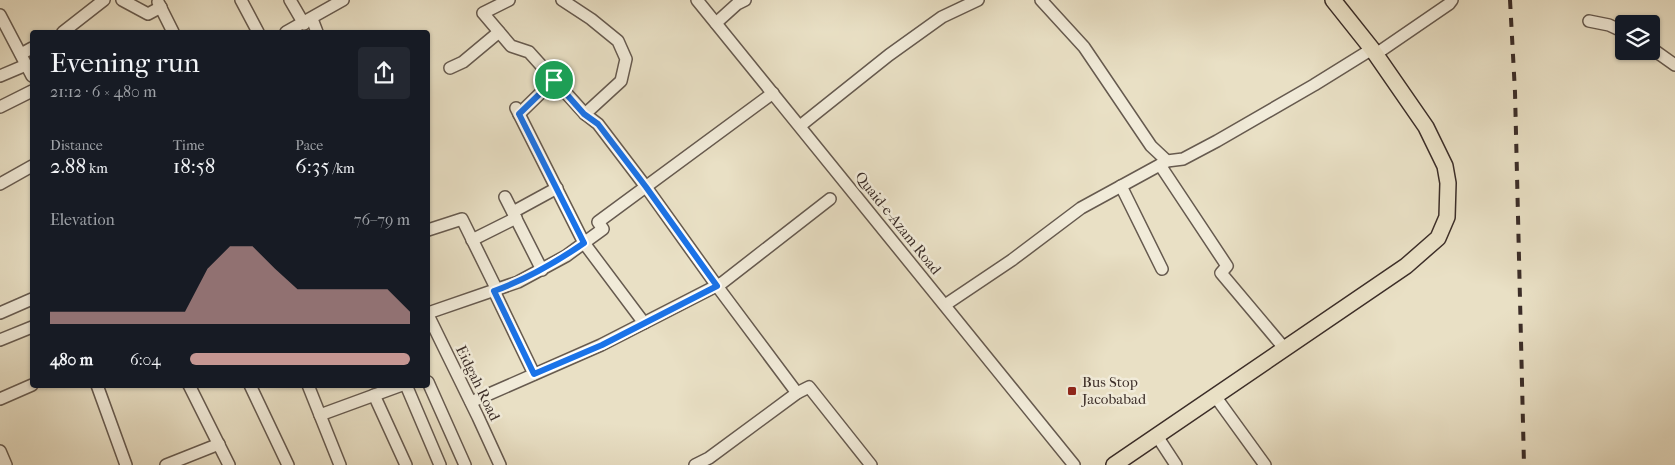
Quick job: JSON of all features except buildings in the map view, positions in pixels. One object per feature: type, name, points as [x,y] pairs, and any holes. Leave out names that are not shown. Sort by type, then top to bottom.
[{"type":"main road","points":[[1114,465],[1406,266],[1438,238],[1448,217],[1448,183],[1445,166],[1426,127],[1374,52],[1333,0]]},
{"type":"street","points":[[66,30],[104,0]]},
{"type":"street","points":[[122,0],[148,14],[159,4],[172,30]]},
{"type":"street","points":[[241,0],[257,30]]},
{"type":"street","points":[[290,0],[315,30]]},
{"type":"street","points":[[290,30],[343,0]]},
{"type":"street","points":[[509,0],[483,13],[511,46],[529,52],[584,114],[598,124],[797,393]]},
{"type":"street","points":[[562,0],[618,41],[626,59],[621,81],[584,114]]},
{"type":"street","name":"Quaid-e-Azam Road","points":[[697,0],[1074,465]]},
{"type":"street","points":[[716,23],[737,4],[745,0]]},
{"type":"street","points":[[800,126],[889,55],[942,17],[978,0]]},
{"type":"street","points":[[1041,0],[1084,47],[1164,163],[1228,266],[1221,272],[1285,349]]},
{"type":"street","points":[[945,305],[1012,260],[1080,208],[1164,163],[1183,159],[1216,141],[1374,52],[1449,4],[1452,0]]},
{"type":"street","points":[[0,15],[30,72]]},
{"type":"street","points":[[1589,21],[1615,28]]},
{"type":"street","points":[[450,68],[463,62],[499,32]]},
{"type":"street","points":[[20,54],[30,49]]},
{"type":"street","points":[[1660,54],[1675,65]]},
{"type":"street","points":[[0,76],[26,65]]},
{"type":"street","points":[[554,80],[517,111],[584,243],[644,324]]},
{"type":"street","points":[[0,107],[30,92]]},
{"type":"street","points":[[430,317],[518,282],[542,270],[584,243],[603,229],[598,222],[773,93]]},
{"type":"street","points":[[0,184],[30,167]]},
{"type":"street","points":[[1121,186],[1162,269]]},
{"type":"street","points":[[472,240],[557,188]]},
{"type":"street","points":[[505,197],[542,270]]},
{"type":"street","points":[[471,402],[602,345],[717,286],[830,199]]},
{"type":"street","points":[[430,229],[462,218],[534,374]]},
{"type":"street","points":[[0,313],[30,300]]},
{"type":"street","name":"Eidgah Road","points":[[430,322],[471,402],[500,465]]},
{"type":"street","points":[[0,340],[30,327]]},
{"type":"street","points":[[0,398],[30,386]]},
{"type":"street","points":[[430,386],[465,465]]},
{"type":"street","points":[[696,465],[709,458],[797,393],[809,387],[871,465]]},
{"type":"street","points":[[98,388],[126,465]]},
{"type":"street","points":[[191,388],[230,465]]},
{"type":"street","points":[[251,388],[288,465]]},
{"type":"street","points":[[309,388],[340,465]]},
{"type":"street","points":[[320,415],[394,388]]},
{"type":"street","points":[[407,388],[440,465]]},
{"type":"street","points":[[374,395],[406,465]]},
{"type":"street","points":[[1215,396],[1265,465]]},
{"type":"street","points":[[1157,436],[1176,465]]},
{"type":"street","points":[[166,465],[219,444]]},
{"type":"street","points":[[0,451],[6,465]]},
{"type":"railway","points":[[1510,0],[1515,92],[1524,465]]},
{"type":"place","name":"Bus Stop Jacobabad","points":[[1072,391]]},
{"type":"route","points":[[554,80],[584,114],[598,124],[717,286],[602,345],[534,374],[494,291],[547,268],[584,243],[519,114],[554,80]]}]
